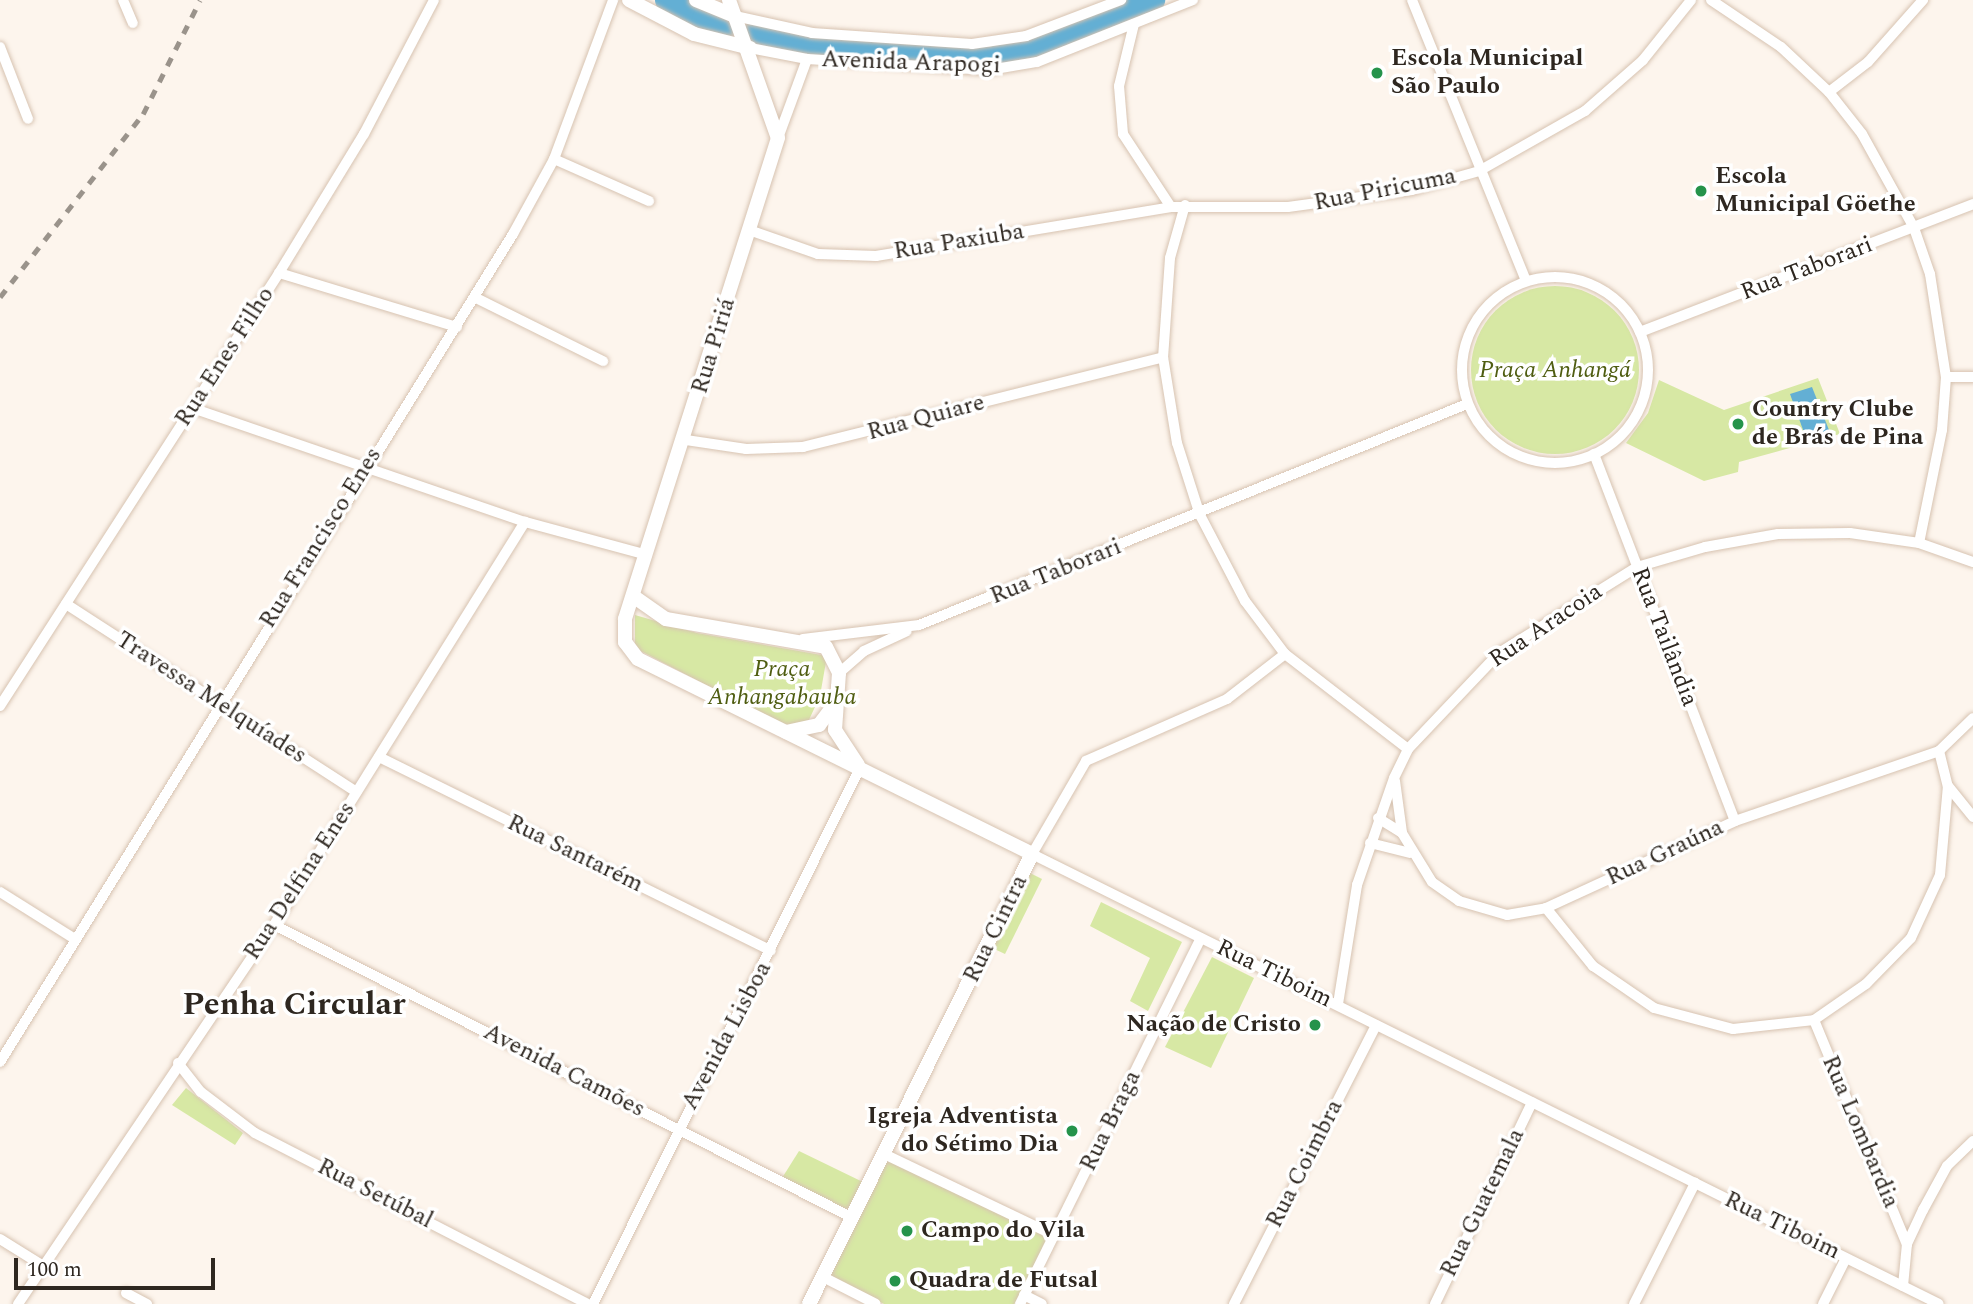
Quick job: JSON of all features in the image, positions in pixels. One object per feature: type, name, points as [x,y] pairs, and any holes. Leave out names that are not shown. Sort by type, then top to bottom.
[{"type":"street","points":[[123,0],[133,23]]},
{"type":"street","name":"Rua Enes Filho","points":[[0,706],[279,273],[364,134],[434,0]]},
{"type":"street","name":"Rua Francisco Enes","points":[[0,1062],[217,702],[365,467],[476,299],[554,159],[613,0]]},
{"type":"street","name":"Avenida Arapogi","points":[[629,0],[694,34],[807,59],[989,70],[1037,62],[1193,0]]},
{"type":"street","name":"Avenida Arapogi","points":[[696,0],[737,20],[812,33],[972,44],[1026,36],[1121,0]]},
{"type":"street","points":[[729,0],[748,44],[778,138]]},
{"type":"street","points":[[1412,0],[1479,171],[1526,281]]},
{"type":"street","name":"Rua Piricuma","points":[[1171,207],[1338,204],[1479,171],[1585,111],[1643,60],[1691,0]]},
{"type":"street","points":[[1711,0],[1781,47],[1829,92],[1869,144],[1914,228],[1930,274],[1945,377],[1940,443],[1919,542]]},
{"type":"street","points":[[1829,92],[1868,62],[1923,0]]},
{"type":"street","points":[[1134,24],[1119,86],[1124,134],[1171,207]]},
{"type":"street","points":[[0,47],[28,120]]},
{"type":"street","name":"Rua Piriá","points":[[623,632],[632,596],[686,440],[778,138],[807,59]]},
{"type":"street","points":[[554,159],[649,201]]},
{"type":"street","name":"Rua Taborari","points":[[1640,332],[1973,204]]},
{"type":"street","points":[[1185,205],[1170,258],[1163,357],[1177,443],[1200,515],[1245,601],[1286,654],[1313,681],[1408,748]]},
{"type":"street","name":"Rua Paxiuba","points":[[749,230],[818,254],[876,256],[1171,207]]},
{"type":"street","points":[[279,273],[457,327]]},
{"type":"street","points":[[1579,279],[1605,291],[1640,332],[1648,364],[1645,394],[1633,421],[1594,454],[1560,463],[1532,460],[1498,443],[1467,404],[1464,346],[1476,319],[1496,297],[1526,281],[1579,279]]},
{"type":"street","points":[[476,299],[603,361]]},
{"type":"street","name":"Rua Quiare","points":[[686,440],[746,449],[803,447],[1163,357]]},
{"type":"street","points":[[1945,377],[1973,377]]},
{"type":"street","name":"Rua Taborari","points":[[632,596],[655,615],[687,625],[803,639],[919,625],[1200,515],[1467,404]]},
{"type":"street","points":[[192,408],[526,522],[648,555]]},
{"type":"street","name":"Rua Tailândia","points":[[1594,454],[1735,821]]},
{"type":"street","name":"Rua Delfina Enes","points":[[18,1304],[178,1063],[274,925],[526,522]]},
{"type":"street","name":"Rua Aracoia","points":[[1338,1004],[1370,843],[1394,778],[1408,748],[1499,653],[1637,567],[1778,534],[1850,533],[1919,542],[1973,562]]},
{"type":"street","name":"Travessa Melquíades","points":[[66,604],[357,792]]},
{"type":"street","points":[[860,768],[835,730],[832,706],[839,673],[864,651],[919,625]]},
{"type":"street","name":"Rua Tiboim","points":[[623,632],[638,659],[1939,1304]]},
{"type":"street","points":[[803,639],[826,647],[839,673]]},
{"type":"street","name":"Rua Cintra","points":[[809,1304],[886,1155],[1032,854],[1086,761],[1227,699],[1286,654]]},
{"type":"street","points":[[781,732],[819,725],[832,706]]},
{"type":"street","name":"Rua Graúna","points":[[1394,778],[1402,834],[1410,853],[1432,882],[1483,912],[1546,908],[1735,821],[1939,751],[1973,718]]},
{"type":"street","points":[[1546,908],[1593,966],[1654,1008],[1733,1028],[1814,1020],[1866,984],[1911,938],[1940,875],[1948,786],[1939,751]]},
{"type":"street","name":"Rua Santarém","points":[[379,757],[771,951]]},
{"type":"street","name":"Avenida Lisboa","points":[[591,1304],[771,951],[860,768]]},
{"type":"street","points":[[1948,786],[1973,817]]},
{"type":"street","points":[[1378,818],[1402,834]]},
{"type":"street","points":[[1370,843],[1410,853]]},
{"type":"street","points":[[0,892],[75,939]]},
{"type":"street","name":"Avenida Camões","points":[[274,925],[853,1218]]},
{"type":"street","name":"Rua Braga","points":[[1022,1299],[1201,938]]},
{"type":"street","name":"Rua Lombardia","points":[[1814,1020],[1907,1244]]},
{"type":"street","name":"Rua Coimbra","points":[[1234,1304],[1376,1025]]},
{"type":"street","name":"Rua Setúbal","points":[[178,1063],[201,1092],[254,1133],[591,1304]]},
{"type":"street","name":"Rua Guatemala","points":[[1435,1304],[1532,1102]]},
{"type":"street","points":[[1903,1286],[1907,1244],[1947,1166],[1973,1141]]},
{"type":"street","points":[[886,1155],[1054,1235]]},
{"type":"street","points":[[1634,1304],[1695,1183]]},
{"type":"street","points":[[0,1239],[45,1267]]},
{"type":"street","points":[[1823,1304],[1846,1258]]},
{"type":"street","points":[[823,1277],[876,1304]]},
{"type":"street","points":[[125,1293],[147,1304]]},
{"type":"street","points":[[1022,1299],[1042,1304]]},
{"type":"green space","name":"Praça Anhangá","points":[[1555,286],[1587,292],[1615,310],[1633,338],[1639,370],[1633,402],[1615,430],[1587,448],[1555,454],[1523,448],[1495,430],[1477,402],[1471,370],[1477,338],[1495,310],[1523,292]]},
{"type":"green space","name":"Country Clube de Brás de Pina","points":[[1818,378],[1840,434],[1739,462],[1738,472],[1704,481],[1626,443],[1648,413],[1659,380],[1724,410]]},
{"type":"green space","name":"Praça Anhangabauba","points":[[635,615],[697,633],[827,656],[820,696],[802,735],[635,648]]},
{"type":"green space","points":[[1026,871],[1042,879],[1005,954],[988,946]]},
{"type":"green space","points":[[1101,902],[1182,942],[1148,1011],[1130,1001],[1150,958],[1090,926]]},
{"type":"green space","points":[[1212,957],[1254,978],[1211,1068],[1165,1047]]},
{"type":"green space","points":[[186,1088],[243,1133],[235,1145],[172,1105]]},
{"type":"green space","points":[[799,1151],[867,1184],[852,1214],[782,1178]]},
{"type":"green space","points":[[887,1160],[1049,1237],[1017,1304],[884,1304],[827,1275]]},
{"type":"water","points":[[1812,387],[1829,430],[1806,438],[1790,394]]},
{"type":"waterway","points":[[667,0],[704,19],[780,42],[989,59],[1034,49],[1153,0]]},
{"type":"railway","points":[[0,297],[143,114],[200,0]]},
{"type":"place","name":"Escola Municipal São Paulo","points":[[1377,73]]},
{"type":"place","name":"Escola Municipal Göethe","points":[[1701,191]]},
{"type":"place","name":"Country Clube de Brás de Pina","points":[[1738,424]]},
{"type":"place","name":"Nação de Cristo","points":[[1315,1025]]},
{"type":"place","name":"Igreja Adventista do Sétimo Dia","points":[[1072,1131]]},
{"type":"place","name":"Campo do Vila","points":[[907,1231]]},
{"type":"place","name":"Quadra de Futsal","points":[[895,1281]]},
{"type":"district","name":"Penha Circular","points":[[294,1005]]}]
